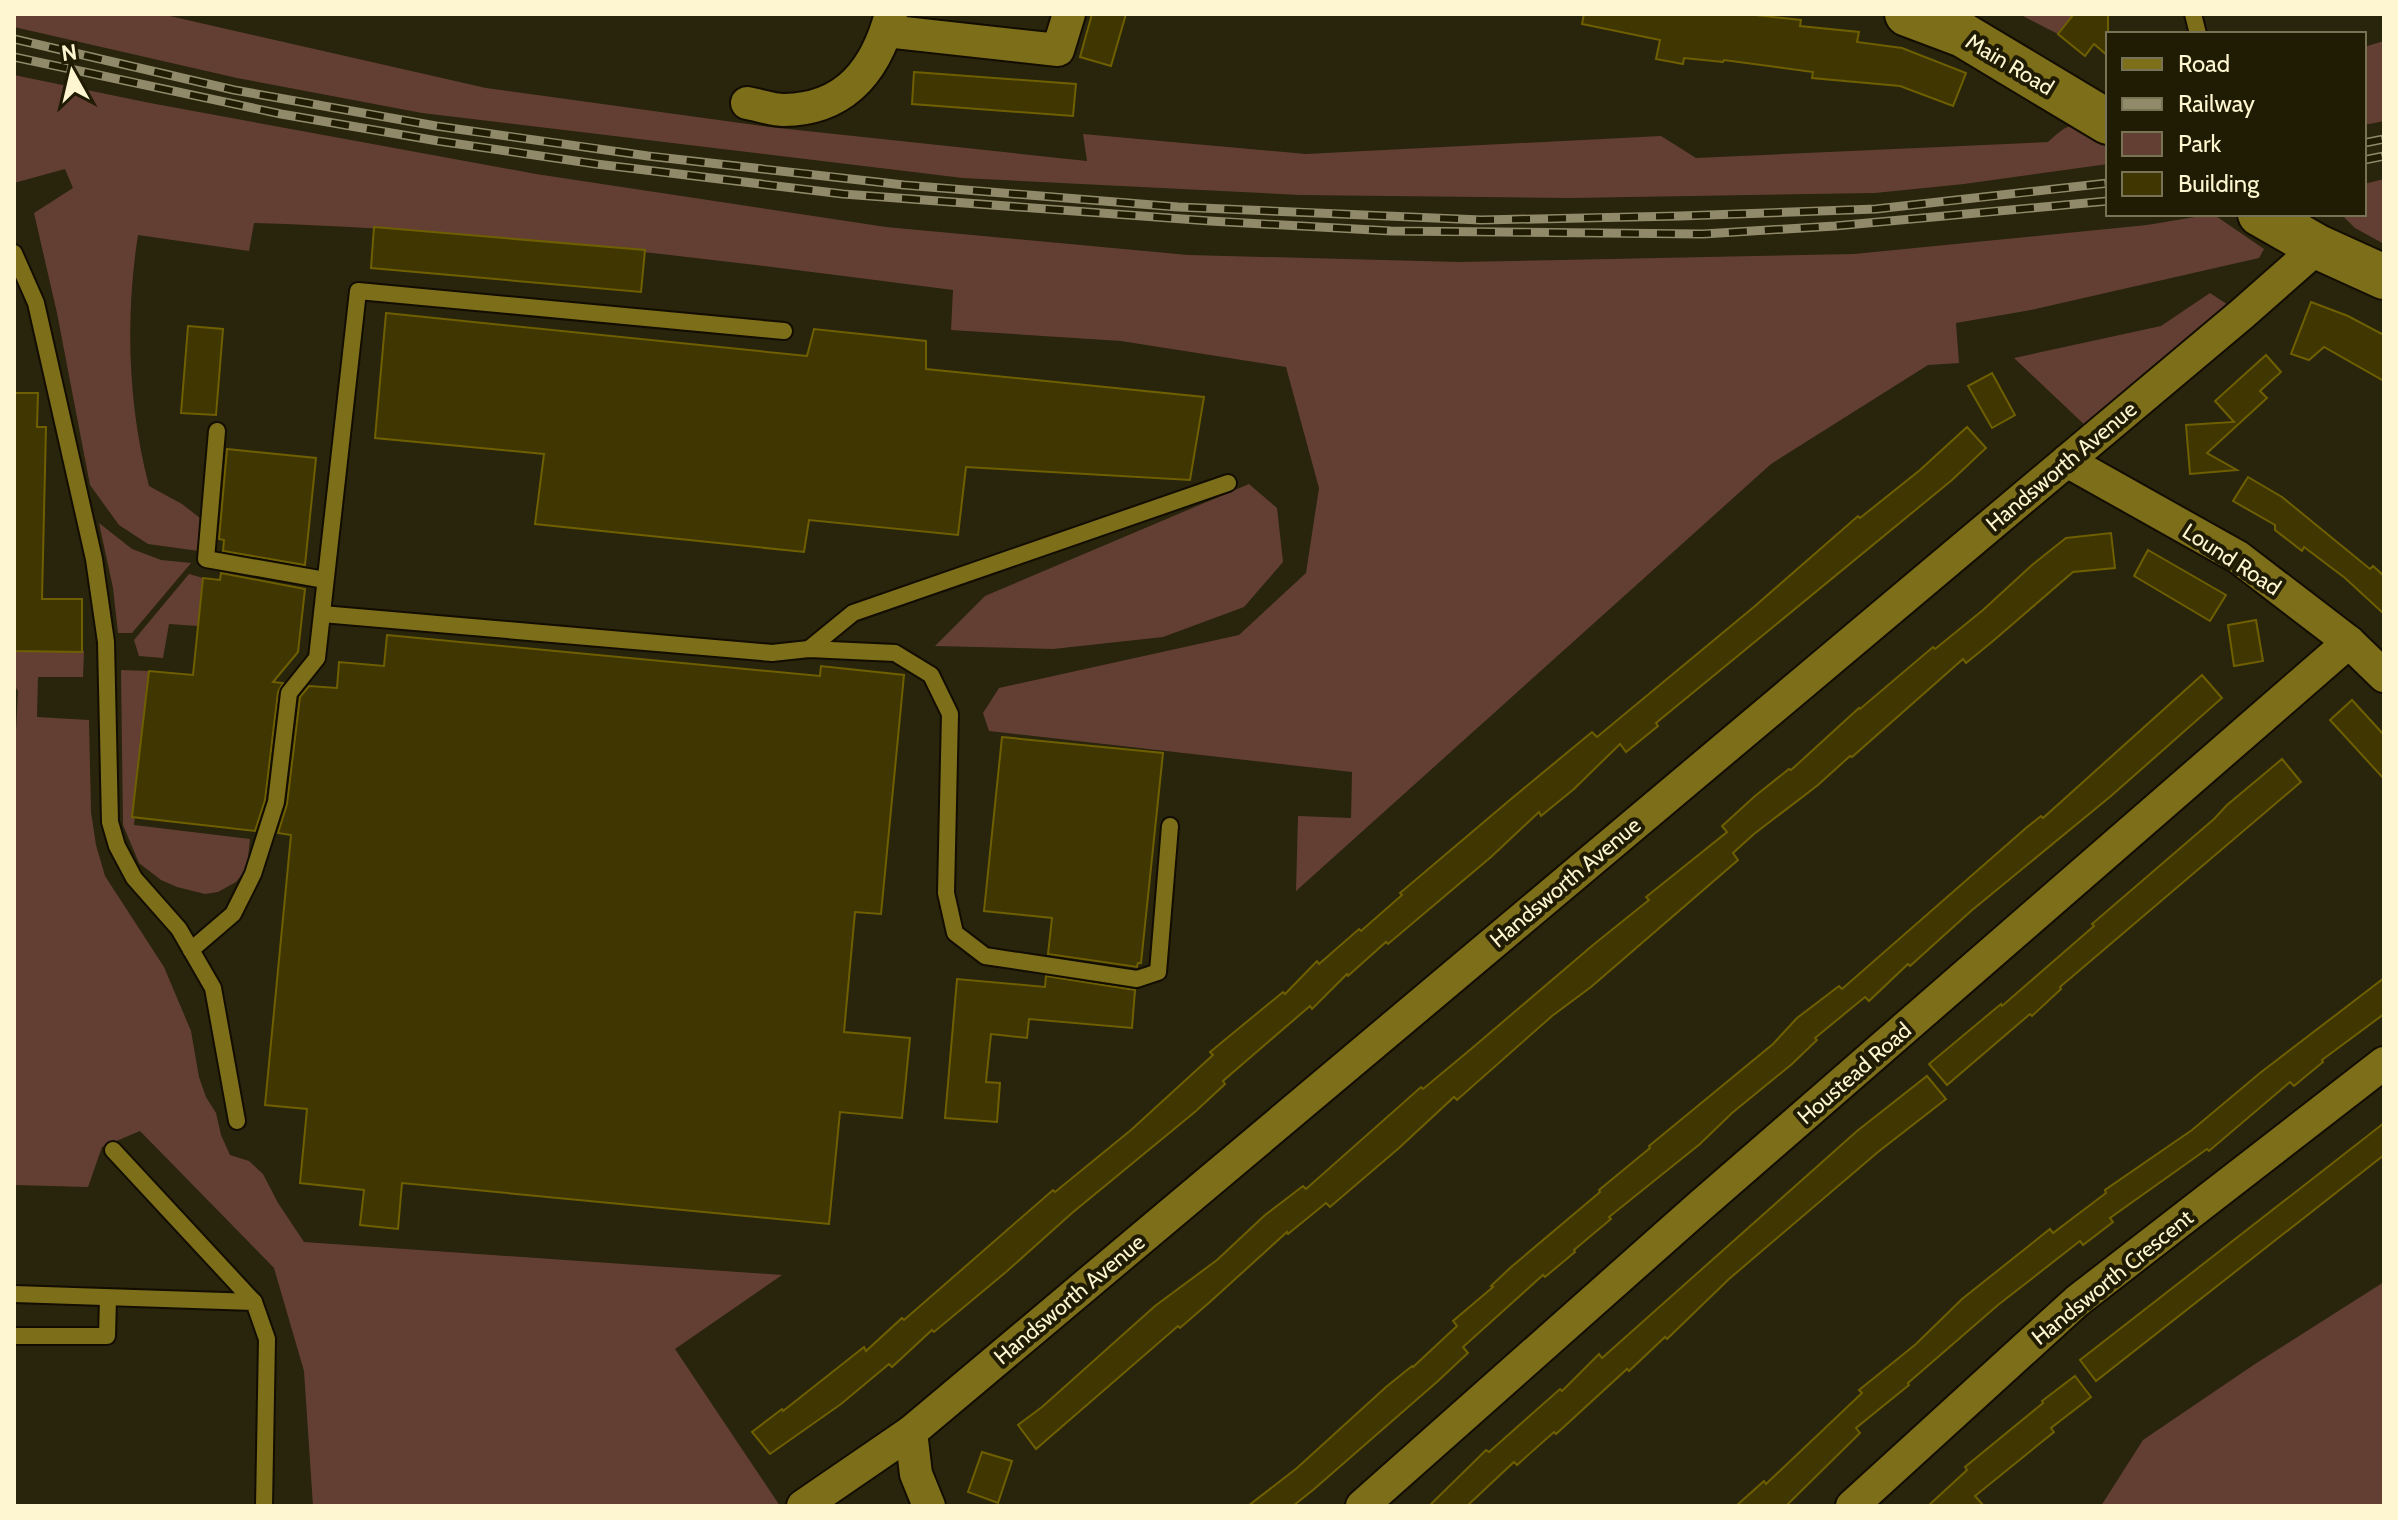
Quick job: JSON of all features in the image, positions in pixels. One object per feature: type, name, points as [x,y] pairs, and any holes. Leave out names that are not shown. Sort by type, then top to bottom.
[{"type":"main road","name":"Main Road","points":[[1907,14],[1968,24],[2106,121]]},
{"type":"main road","points":[[2288,230],[2384,277]]},
{"type":"street","points":[[747,103],[782,110],[819,106],[849,90],[875,60],[889,22],[1058,50],[1069,14]]},
{"type":"street","name":"Handsworth Avenue","points":[[803,1506],[911,1432],[2242,314],[2288,230]]},
{"type":"street","name":"Lound Road","points":[[2067,461],[2238,557],[2349,642],[2384,676]]},
{"type":"street","name":"Houstead Road","points":[[1362,1506],[1699,1207],[2349,642]]},
{"type":"street","name":"Handsworth Crescent","points":[[1852,1506],[2077,1301],[2384,1063]]},
{"type":"street","points":[[911,1432],[916,1474],[929,1506]]},
{"type":"lane","points":[[14,253],[36,303],[94,559],[106,642],[110,822],[117,846],[134,878],[179,929],[213,988],[237,1121]]},
{"type":"lane","points":[[191,950],[233,914],[253,874],[276,802],[289,693],[317,658],[358,291],[784,331]]},
{"type":"lane","points":[[217,431],[206,559],[325,580]]},
{"type":"lane","points":[[809,649],[853,613],[1228,483]]},
{"type":"lane","points":[[322,614],[772,653],[809,649],[895,653],[931,675],[950,714],[946,893],[955,933],[985,956],[1137,979],[1158,972],[1170,826]]},
{"type":"lane","points":[[113,1150],[254,1302],[267,1339],[264,1506]]},
{"type":"lane","points":[[14,1294],[254,1302]]},
{"type":"lane","points":[[14,1336],[107,1336],[108,1298]]},
{"type":"green space","points":[[14,14],[161,14],[486,88],[769,127],[1087,161],[1083,134],[1306,154],[1661,136],[1696,158],[2048,142],[2065,128],[2077,126],[2106,142],[2106,164],[1875,193],[1571,198],[1300,195],[963,178],[422,113],[237,78],[14,27]]},
{"type":"green space","points":[[2019,14],[2074,14],[2058,34]]},
{"type":"green space","points":[[2384,41],[2384,121],[2366,125],[2366,46]]},
{"type":"green space","points":[[14,75],[536,174],[886,227],[1188,255],[1459,262],[1854,254],[2147,225],[2201,216],[2216,216],[2264,249],[2259,258],[2031,310],[1956,323],[1959,363],[1928,365],[1771,464],[1296,891],[1298,816],[1351,818],[1352,772],[989,731],[983,713],[999,688],[1239,635],[1306,573],[1319,488],[1286,367],[1121,341],[951,330],[953,290],[692,257],[430,232],[254,223],[249,251],[138,235],[130,329],[133,393],[142,456],[149,486],[200,518],[199,551],[148,544],[119,525],[90,485],[34,213],[73,188],[65,169],[14,183]]},
{"type":"green space","points":[[2384,179],[2384,244],[2355,228],[2343,216],[2366,216],[2366,184]]},
{"type":"green space","points":[[2210,293],[2242,314],[2089,429],[2014,358],[2161,326]]},
{"type":"green space","points":[[1249,484],[1277,508],[1283,562],[1244,607],[1163,637],[1053,649],[935,646],[985,596]]},
{"type":"green space","points":[[99,523],[132,549],[161,560],[191,563],[132,633],[118,633],[113,588]]},
{"type":"green space","points":[[189,574],[203,578],[198,626],[169,624],[163,658],[139,656],[134,640]]},
{"type":"green space","points":[[14,651],[84,651],[83,677],[38,677],[37,717],[89,720],[91,812],[105,876],[164,967],[191,1031],[199,1077],[216,1113],[230,1155],[249,1161],[263,1174],[304,1242],[782,1275],[675,1349],[780,1506],[313,1506],[304,1371],[274,1268],[140,1131],[102,1147],[88,1187],[14,1185],[14,770],[18,691],[14,685]]},
{"type":"green space","points":[[121,670],[149,671],[134,825],[250,839],[247,868],[236,882],[218,892],[205,894],[177,887],[161,880],[139,863],[123,825]]},
{"type":"green space","points":[[2384,1282],[2384,1506],[2101,1506],[2143,1440]]},
{"type":"building","points":[[1092,14],[1126,14],[1111,66],[1080,57]]},
{"type":"building","points":[[1584,14],[1746,14],[1801,20],[1800,26],[1859,32],[1857,42],[1902,48],[1966,73],[1953,106],[1900,86],[1812,78],[1813,72],[1724,60],[1684,58],[1683,64],[1656,59],[1660,40],[1582,24]]},
{"type":"building","points":[[2074,14],[2108,14],[2106,54],[2094,44],[2085,56],[2058,34]]},
{"type":"building","points":[[914,72],[1076,84],[1073,116],[912,104]]},
{"type":"building","points":[[374,227],[645,250],[641,292],[371,268]]},
{"type":"building","points":[[2311,302],[2348,316],[2384,335],[2384,381],[2324,347],[2309,360],[2291,354]]},
{"type":"building","points":[[386,313],[807,356],[814,329],[926,341],[926,369],[1204,397],[1190,480],[966,467],[958,535],[809,520],[804,552],[535,524],[544,454],[375,438]]},
{"type":"building","points":[[188,326],[223,329],[216,415],[181,413]]},
{"type":"building","points":[[2266,355],[2281,372],[2260,391],[2267,398],[2207,453],[2237,470],[2190,474],[2186,425],[2234,422],[2215,401]]},
{"type":"building","points":[[1992,373],[2015,415],[1992,428],[1968,386]]},
{"type":"building","points":[[14,393],[38,393],[37,427],[46,427],[42,599],[82,599],[82,652],[14,651]]},
{"type":"building","points":[[1967,427],[1986,448],[1952,480],[1656,723],[1658,726],[1626,752],[1620,744],[1574,789],[1541,816],[1539,812],[1388,944],[1386,942],[1347,974],[1312,1009],[1310,1006],[1223,1081],[1225,1084],[1196,1111],[934,1332],[932,1330],[892,1367],[889,1364],[841,1404],[770,1454],[752,1432],[864,1347],[866,1351],[902,1318],[904,1320],[1053,1190],[1055,1192],[1131,1130],[1213,1055],[1210,1052],[1283,992],[1285,994],[1317,961],[1319,964],[1359,929],[1361,931],[1402,895],[1400,893],[1511,799],[1592,732],[1597,737],[1858,516],[1860,518],[1920,470]]},
{"type":"building","points":[[227,449],[316,458],[305,565],[223,551],[224,540],[219,539]]},
{"type":"building","points":[[2248,477],[2282,497],[2370,569],[2373,566],[2384,576],[2384,614],[2345,578],[2275,530],[2275,525],[2233,501]]},
{"type":"building","points":[[2111,533],[2115,568],[2073,572],[1966,663],[1963,659],[1852,757],[1754,834],[1733,853],[1738,860],[1591,987],[1552,1016],[1457,1100],[1454,1097],[1330,1207],[1326,1203],[1287,1232],[1180,1328],[1178,1326],[1036,1449],[1018,1425],[1155,1306],[1217,1260],[1265,1215],[1303,1186],[1306,1189],[1421,1087],[1423,1089],[1649,900],[1646,897],[1727,832],[1722,826],[1755,796],[1791,770],[1933,647],[1935,649],[1983,610],[2032,565],[2066,538]]},
{"type":"building","points":[[2148,550],[2226,595],[2210,621],[2134,576]]},
{"type":"building","points":[[221,573],[305,589],[298,652],[273,682],[283,683],[278,692],[265,800],[255,831],[132,817],[149,671],[193,675],[203,578],[220,580]]},
{"type":"building","points":[[2256,620],[2263,661],[2234,666],[2228,625]]},
{"type":"building","points":[[387,635],[820,676],[821,666],[904,675],[881,914],[855,912],[844,1032],[910,1038],[902,1118],[840,1112],[829,1224],[402,1183],[398,1229],[360,1225],[364,1190],[300,1183],[307,1109],[265,1105],[291,835],[278,833],[287,804],[300,697],[309,686],[337,688],[339,662],[384,666]]},
{"type":"building","points":[[2202,675],[2222,698],[2111,796],[1971,911],[1910,966],[1908,964],[1869,1001],[1865,997],[1815,1038],[1817,1040],[1792,1064],[1700,1144],[1609,1217],[1611,1219],[1575,1252],[1545,1277],[1543,1275],[1463,1347],[1468,1353],[1438,1381],[1313,1490],[1293,1506],[1248,1506],[1297,1468],[1386,1387],[1413,1367],[1457,1326],[1453,1321],[1649,1146],[1773,1044],[1797,1018],[1839,986],[1842,989],[2026,828],[2041,816],[2043,818]]},
{"type":"building","points":[[2352,700],[2384,735],[2384,779],[2330,720]]},
{"type":"building","points":[[1002,737],[1163,753],[1141,963],[1137,967],[1048,954],[1052,918],[984,911]]},
{"type":"building","points":[[2282,759],[2301,782],[2060,987],[2032,1016],[2030,1014],[1947,1085],[1929,1064],[2002,1006]]},
{"type":"building","points":[[1046,976],[1135,990],[1132,1028],[1029,1019],[1027,1038],[991,1034],[986,1082],[1000,1083],[997,1122],[945,1118],[957,979],[1045,987]]},
{"type":"building","points":[[2384,978],[2384,1014],[2322,1060],[2294,1086],[2290,1082],[2209,1151],[2207,1149],[2110,1218],[2113,1222],[2083,1245],[2080,1241],[1998,1305],[1856,1428],[1860,1433],[1786,1506],[1736,1506],[1764,1481],[1766,1484],[1862,1393],[1859,1390],[1916,1344],[1962,1299],[2050,1229],[2053,1233],[2106,1193],[2105,1190],[2192,1130],[2260,1073]]},
{"type":"building","points":[[1927,1076],[1946,1099],[1878,1152],[1729,1279],[1667,1339],[1665,1337],[1629,1371],[1627,1369],[1556,1434],[1554,1432],[1517,1465],[1514,1462],[1467,1506],[1429,1506],[1486,1450],[1489,1452],[1560,1389],[1562,1391],[1599,1354],[1602,1358],[1857,1131]]},
{"type":"building","points":[[2384,1123],[2384,1155],[2096,1381],[2080,1360]]},
{"type":"building","points":[[2075,1376],[2091,1397],[2051,1428],[2054,1432],[1975,1496],[1984,1506],[1928,1506],[1967,1470],[1965,1467]]},
{"type":"building","points":[[982,1452],[1012,1461],[998,1503],[968,1492]]},
{"type":"railway","points":[[14,39],[234,90],[436,126],[648,156],[904,185],[1178,207],[1481,220],[1680,216],[1876,209],[2106,183]]},
{"type":"railway","points":[[14,57],[281,114],[596,164],[843,194],[1210,221],[1391,231],[1703,234],[1835,226],[2106,201]]},
{"type":"railway","points":[[2366,143],[2384,139]]},
{"type":"railway","points":[[2366,160],[2384,156]]}]
